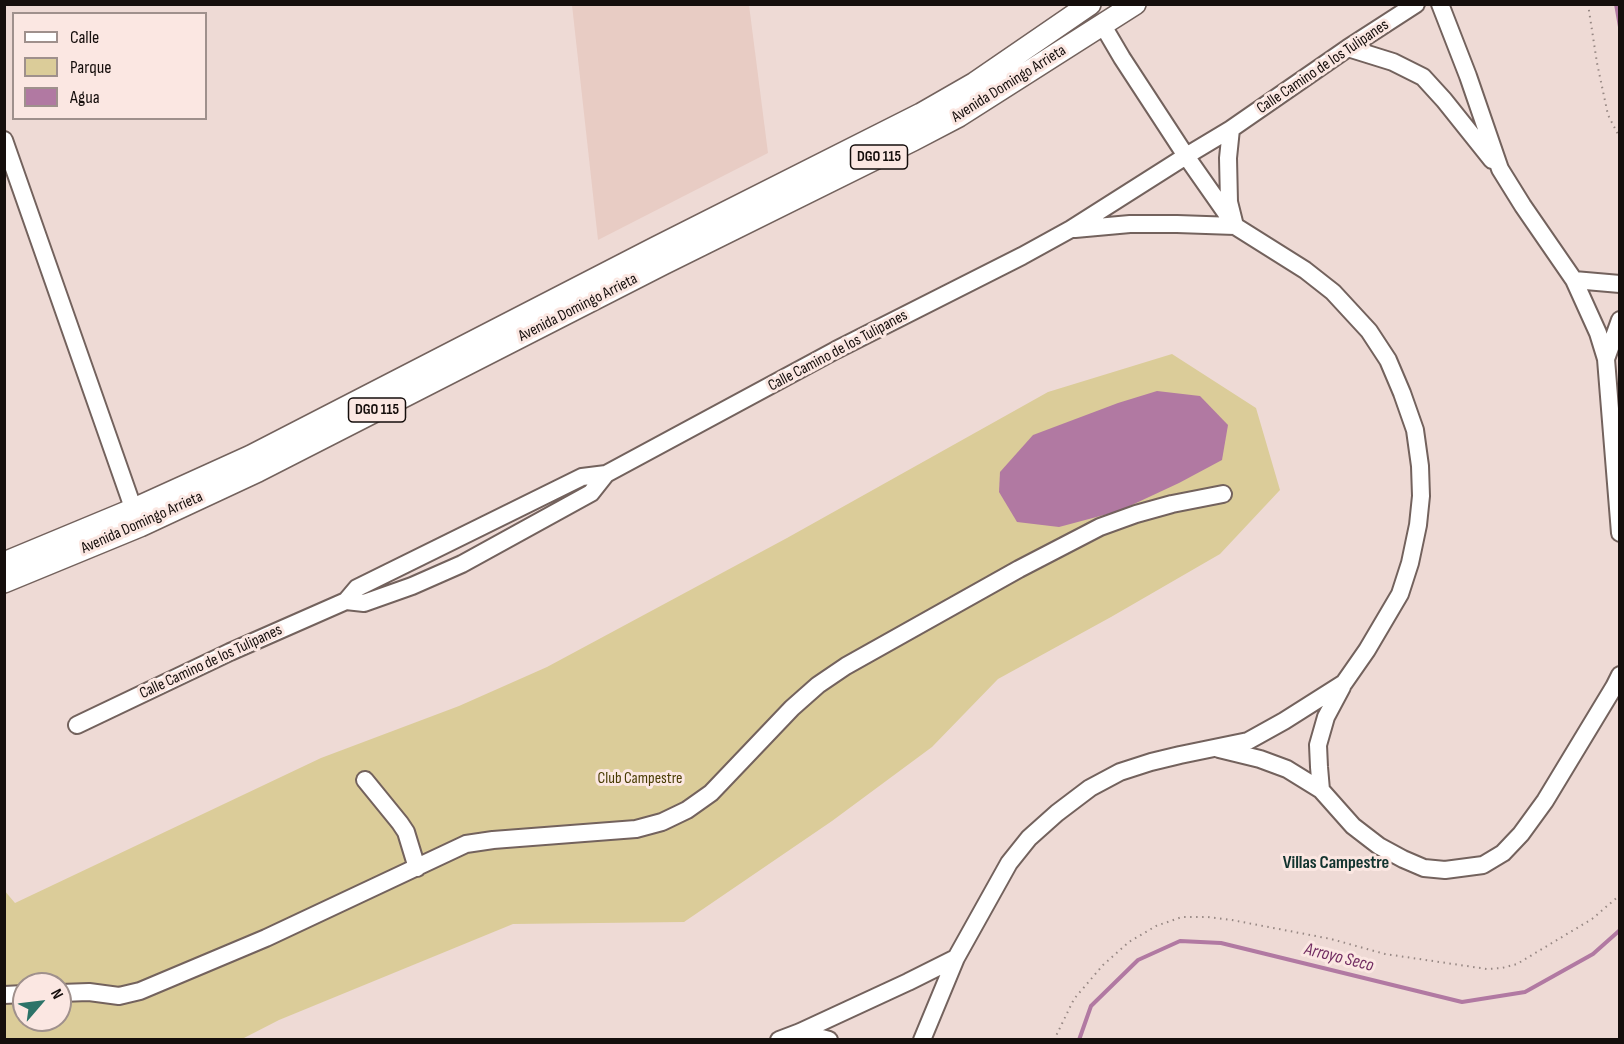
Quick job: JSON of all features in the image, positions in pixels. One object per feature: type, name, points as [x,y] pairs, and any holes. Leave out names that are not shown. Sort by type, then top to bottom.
[{"type":"main road","name":"Avenida Domingo Arrieta","points":[[4,582],[254,463],[659,256],[921,114],[975,82],[1089,5]]},
{"type":"main road","points":[[1089,5],[1102,24]]},
{"type":"main road","name":"Avenida Domingo Arrieta","points":[[659,256],[903,146],[958,116],[1135,5]]},
{"type":"main road","name":"Avenida Domingo Arrieta","points":[[4,563],[137,518]]},
{"type":"street","name":"Calle Camino de los Tulipanes","points":[[77,724],[230,652],[346,601],[357,588],[582,477],[606,474],[836,350],[1022,256],[1071,229],[1231,129],[1416,4]]},
{"type":"street","points":[[1440,4],[1500,169]]},
{"type":"street","name":"Calle Camino de los Tulipanes","points":[[922,1040],[956,958],[1009,863],[1029,838],[1090,788],[1120,772],[1171,757],[1248,741],[1344,683],[1367,650],[1400,594],[1410,563],[1418,525],[1421,496],[1415,429],[1388,360],[1369,332],[1333,292],[1305,270],[1234,226],[1186,156],[1102,24]]},
{"type":"street","points":[[1348,48],[1393,62],[1423,77],[1500,169],[1574,280],[1598,333],[1606,359],[1620,533]]},
{"type":"street","points":[[1231,129],[1228,158],[1229,202],[1234,226]]},
{"type":"street","points":[[4,140],[10,177],[137,518]]},
{"type":"street","name":"Calle Camino de los Tulipanes","points":[[1071,229],[1130,224],[1234,226]]},
{"type":"street","points":[[1574,280],[1620,284]]},
{"type":"street","points":[[1606,359],[1620,320]]},
{"type":"street","name":"Calle Camino de los Tulipanes","points":[[346,601],[364,603],[412,586],[462,564],[591,493],[606,474]]},
{"type":"street","points":[[72,993],[89,992],[119,996],[140,991],[266,938],[454,849],[477,842],[636,829],[662,822],[687,810],[711,793],[792,708],[818,685],[846,666],[1019,569],[1100,527],[1172,504],[1223,495]]},
{"type":"street","points":[[1215,748],[1260,759],[1287,769],[1322,790],[1353,826],[1379,846],[1403,860],[1424,868],[1445,870],[1483,865],[1503,853],[1521,834],[1550,792],[1620,675]]},
{"type":"street","points":[[1322,790],[1318,767],[1318,745],[1326,717],[1344,683]]},
{"type":"street","points":[[365,780],[406,832],[417,868]]},
{"type":"street","points":[[779,1040],[956,958]]},
{"type":"street","points":[[800,1032],[830,1040]]},
{"type":"path","points":[[1588,4],[1608,115],[1620,138]]},
{"type":"path","points":[[1054,1040],[1074,999],[1103,965],[1129,942],[1156,926],[1182,917],[1232,920],[1330,939],[1385,954],[1487,969],[1517,964],[1592,919],[1620,895]]},
{"type":"shaded area","points":[[572,5],[749,5],[768,153],[598,240]]},
{"type":"green space","name":"Club Campestre","points":[[1172,354],[1256,408],[1280,490],[1220,554],[998,679],[932,747],[832,821],[684,922],[513,924],[279,1020],[242,1039],[5,1040],[4,890],[15,903],[321,758],[459,706],[547,667],[787,538],[1048,392]]},
{"type":"water","points":[[1157,391],[1200,396],[1228,425],[1222,460],[1119,511],[1059,527],[1017,522],[999,492],[1000,472],[1033,435]]},
{"type":"waterway","name":"Arroyo Seco","points":[[1616,4],[1620,27]]},
{"type":"waterway","name":"Arroyo Seco","points":[[1079,1040],[1091,1006],[1138,960],[1180,941],[1221,943],[1462,1002],[1525,992],[1593,954],[1620,930]]},
{"type":"district","name":"Villas Campestre","points":[[1336,863]]}]
